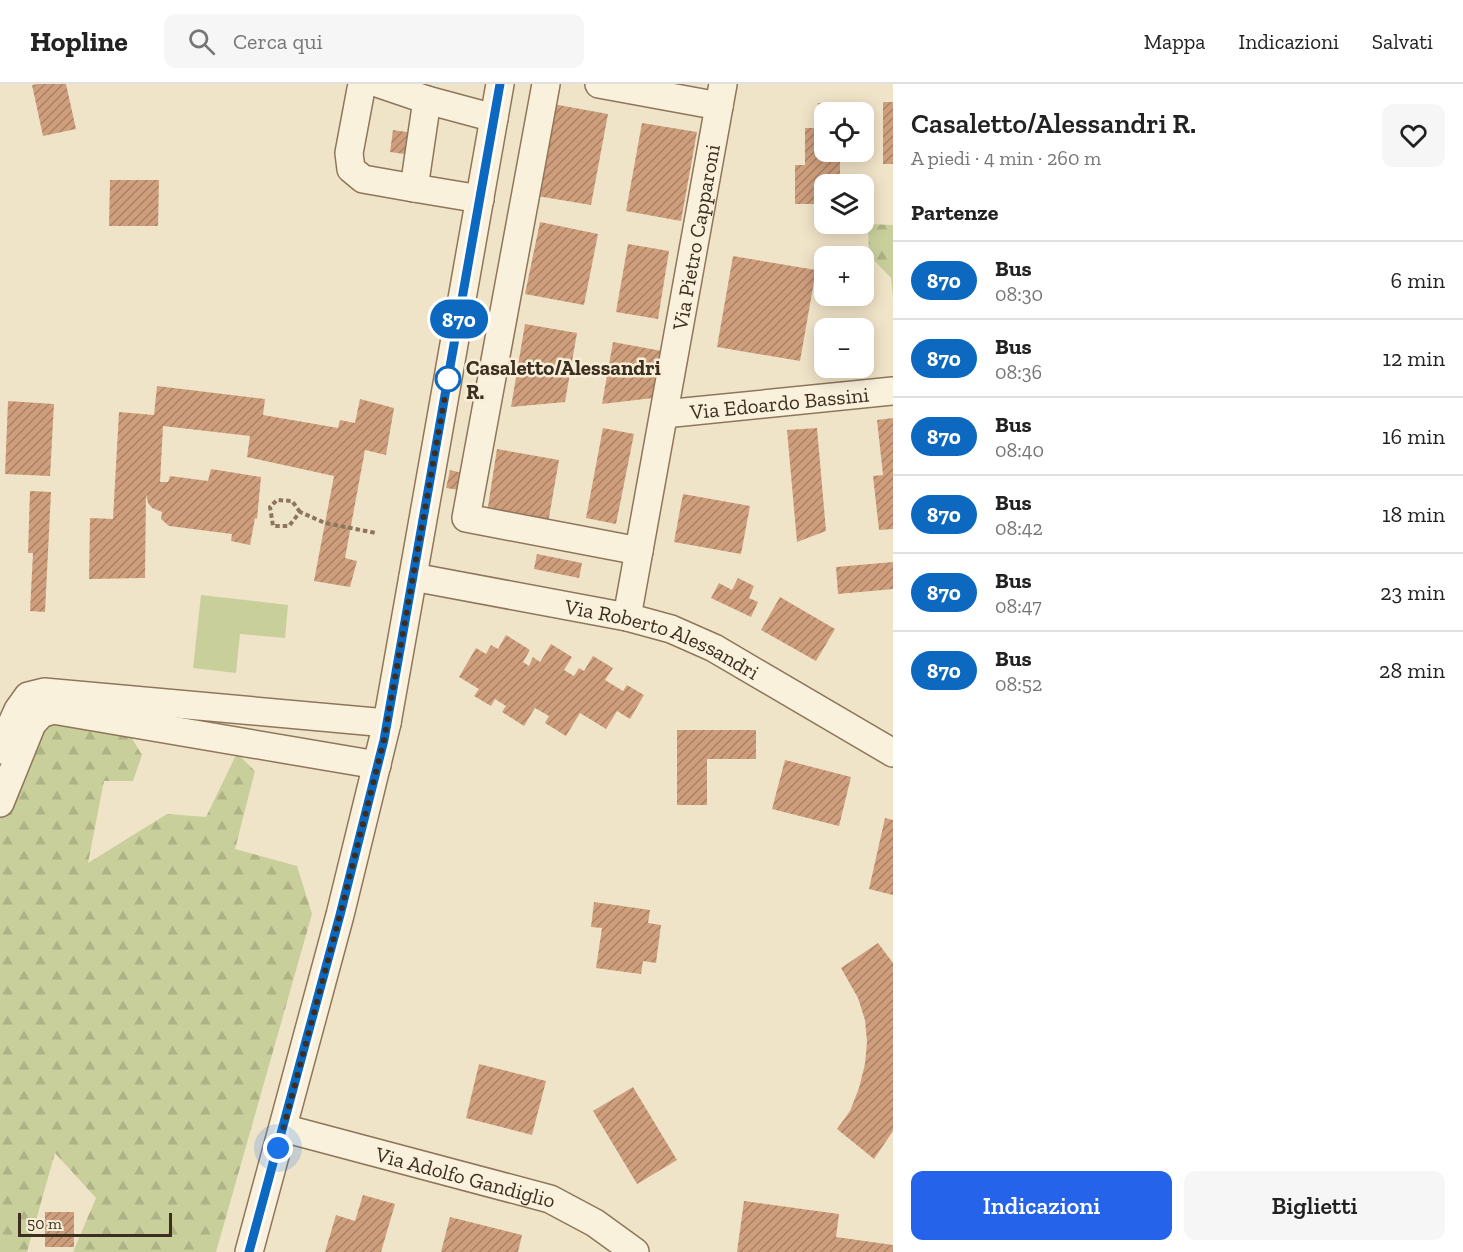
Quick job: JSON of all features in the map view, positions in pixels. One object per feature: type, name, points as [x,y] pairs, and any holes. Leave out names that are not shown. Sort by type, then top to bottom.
[{"type":"street","points":[[366,84],[361,89],[349,153],[351,169],[363,179],[480,199]]},
{"type":"street","points":[[380,84],[427,100],[494,118]]},
{"type":"street","points":[[249,1252],[378,765],[500,84]]},
{"type":"street","points":[[546,84],[466,518],[637,559]]},
{"type":"street","points":[[599,84],[721,95]]},
{"type":"street","name":"Via Pietro Capparoni","points":[[627,617],[721,95]]},
{"type":"street","points":[[414,188],[427,100]]},
{"type":"street","name":"Via Edoardo Bassini","points":[[664,414],[893,391]]},
{"type":"street","points":[[538,546],[637,559]]},
{"type":"street","name":"Via Roberto Alessandri","points":[[413,577],[627,617],[671,629],[714,648],[893,753]]},
{"type":"street","points":[[0,750],[18,710],[28,696],[44,692],[387,723]]},
{"type":"street","points":[[0,803],[32,724],[41,714],[53,710],[378,765]]},
{"type":"street","name":"Via Adolfo Gandiglio","points":[[283,1128],[550,1199],[595,1223],[635,1252]]},
{"type":"path","points":[[300,512],[289,526],[273,526],[270,507],[277,500],[292,501],[300,512],[325,523],[376,532]]},
{"type":"green space","points":[[874,224],[893,225],[893,298],[891,278],[874,260],[874,246],[869,246],[868,234],[874,234]]},
{"type":"green space","points":[[201,595],[288,605],[285,638],[240,634],[236,673],[193,668]]},
{"type":"green space","points":[[110,702],[142,755],[133,781],[104,781],[88,863],[167,814],[206,817],[237,753],[255,771],[235,849],[297,866],[312,914],[216,1252],[73,1252],[96,1198],[55,1153],[27,1252],[0,1252],[0,775],[30,705]]},
{"type":"building","points":[[66,84],[76,129],[43,136],[32,85]]},
{"type":"building","points":[[883,102],[893,102],[893,164],[883,164]]},
{"type":"building","points":[[553,104],[608,114],[591,205],[537,196]]},
{"type":"building","points":[[642,123],[697,132],[681,221],[626,211]]},
{"type":"building","points":[[805,128],[814,128],[814,162],[840,162],[840,174],[814,174],[814,204],[795,204],[795,165],[805,165]]},
{"type":"building","points":[[393,130],[434,136],[431,158],[390,152]]},
{"type":"building","points":[[110,180],[159,180],[158,226],[109,226]]},
{"type":"building","points":[[540,222],[598,234],[584,305],[525,294]]},
{"type":"building","points":[[628,244],[669,251],[658,319],[616,312]]},
{"type":"building","points":[[733,256],[814,270],[800,361],[717,347]]},
{"type":"building","points":[[525,324],[577,333],[565,402],[511,407]]},
{"type":"building","points":[[613,342],[662,351],[653,398],[602,404]]},
{"type":"building","points":[[157,386],[265,399],[263,415],[338,428],[340,420],[355,423],[360,399],[394,408],[386,455],[365,450],[345,558],[357,561],[350,587],[314,581],[334,476],[247,457],[250,436],[163,426],[160,482],[168,482],[170,476],[208,481],[211,469],[261,477],[257,519],[255,518],[250,545],[231,541],[232,534],[169,526],[161,519],[162,512],[152,508],[148,503],[146,494],[145,578],[89,579],[90,518],[113,519],[119,412],[154,415]]},
{"type":"building","points":[[8,401],[54,404],[50,476],[5,474]]},
{"type":"building","points":[[893,418],[893,529],[879,530],[873,476],[883,475],[877,420]]},
{"type":"building","points":[[603,428],[634,434],[616,524],[586,518]]},
{"type":"building","points":[[817,428],[826,531],[797,542],[787,430]]},
{"type":"building","points":[[497,449],[559,460],[548,523],[487,513]]},
{"type":"building","points":[[450,470],[462,473],[459,490],[446,488]]},
{"type":"building","points":[[30,491],[51,492],[45,612],[30,611],[33,553],[28,553]]},
{"type":"building","points":[[683,494],[750,506],[741,554],[674,542]]},
{"type":"building","points":[[537,554],[582,563],[579,578],[534,569]]},
{"type":"building","points":[[893,562],[893,589],[838,594],[836,567]]},
{"type":"building","points":[[738,578],[754,586],[749,598],[758,602],[751,617],[711,598],[719,583],[732,590]]},
{"type":"building","points":[[780,597],[835,629],[816,661],[761,630]]},
{"type":"building","points":[[506,635],[530,650],[523,662],[529,666],[533,657],[540,662],[551,644],[572,657],[564,670],[574,676],[579,668],[584,671],[593,656],[613,668],[605,680],[623,691],[627,685],[644,695],[630,719],[617,711],[606,729],[580,713],[566,736],[545,723],[549,716],[535,708],[524,726],[502,712],[506,706],[495,699],[491,706],[474,696],[479,689],[459,677],[476,648],[486,654],[491,645],[498,649]]},
{"type":"building","points":[[677,730],[756,730],[756,759],[707,759],[707,805],[677,805]]},
{"type":"building","points":[[785,760],[851,777],[839,826],[772,809]]},
{"type":"building","points":[[885,818],[893,820],[893,895],[869,889]]},
{"type":"building","points":[[594,902],[650,910],[648,923],[661,925],[656,963],[643,961],[641,974],[596,968],[602,928],[591,927]]},
{"type":"building","points":[[878,943],[893,963],[893,1131],[874,1159],[837,1129],[850,1111],[859,1088],[867,1042],[865,1020],[858,998],[841,968]]},
{"type":"building","points":[[479,1064],[546,1081],[532,1135],[466,1118]]},
{"type":"building","points":[[633,1087],[677,1160],[637,1184],[593,1111]]},
{"type":"building","points":[[363,1195],[395,1204],[381,1252],[325,1252],[336,1215],[355,1221]]},
{"type":"building","points":[[744,1201],[839,1214],[836,1237],[893,1245],[893,1252],[737,1252]]},
{"type":"building","points":[[45,1212],[74,1212],[74,1247],[45,1247]]},
{"type":"building","points":[[450,1217],[522,1235],[518,1252],[441,1252]]},
{"type":"bus line","name":"870","points":[[249,1252],[340,915],[384,740],[500,84]]},
{"type":"place","name":"Casaletto/Alessandri R.","points":[[448,379]]},
{"type":"route","points":[[278,1148],[384,740],[448,379]]}]
